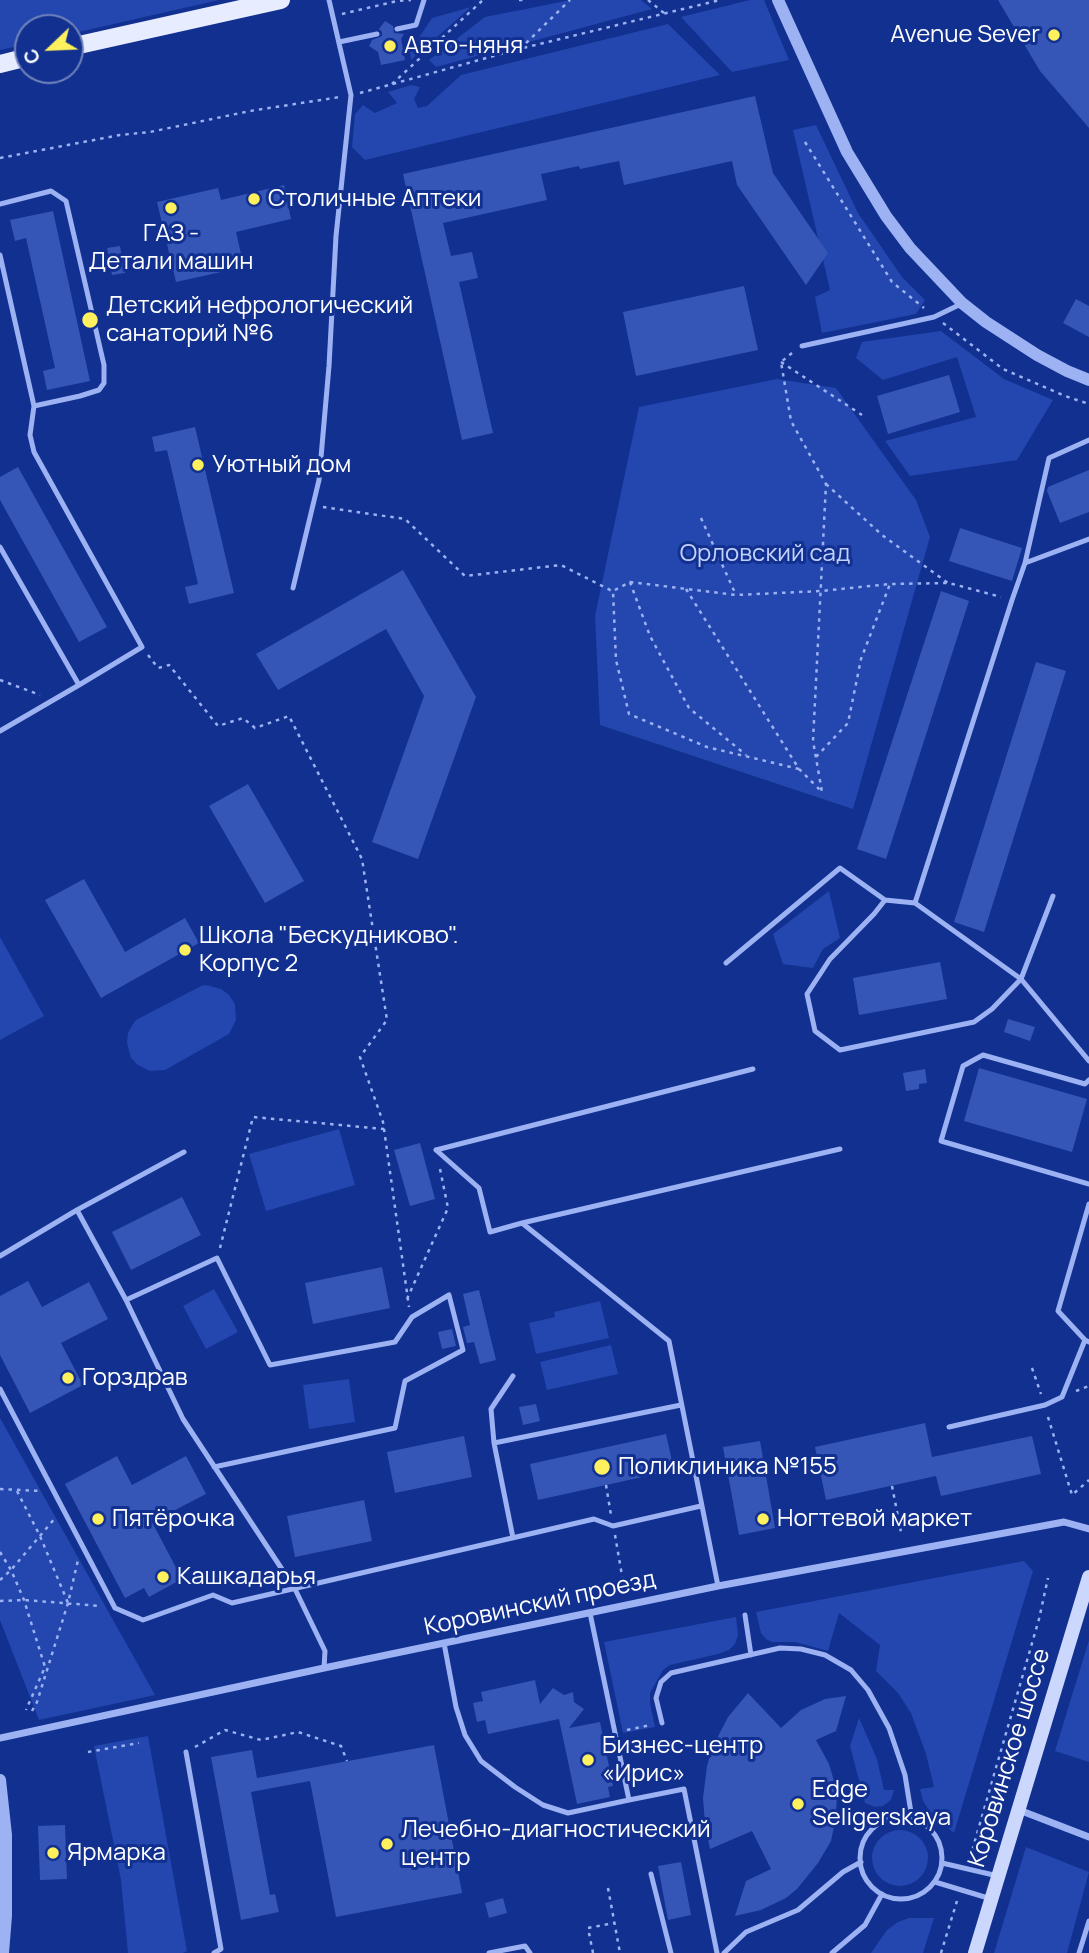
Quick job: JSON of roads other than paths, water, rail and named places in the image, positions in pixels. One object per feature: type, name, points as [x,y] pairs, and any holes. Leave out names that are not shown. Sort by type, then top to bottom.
[{"type":"main road","points":[[84,44],[281,0]]},
{"type":"main road","name":"Коровинское шоссе","points":[[975,1953],[1089,1577]]},
{"type":"street","points":[[778,0],[827,110],[866,184],[910,248],[962,303],[986,322],[1037,355],[1089,380]]},
{"type":"street","name":"Коровинский проезд","points":[[0,1738],[718,1586],[1064,1522],[1089,1529]]},
{"type":"street","points":[[0,1780],[6,1835],[3,1953]]},
{"type":"street","points":[[1018,1810],[1089,1837]]},
{"type":"lane","points":[[293,588],[320,472],[336,236],[351,95],[329,0]]},
{"type":"lane","points":[[397,29],[416,25],[424,0]]},
{"type":"lane","points":[[339,42],[377,34]]},
{"type":"lane","points":[[0,204],[51,191],[66,201],[104,365],[104,383],[99,390],[34,406]]},
{"type":"lane","points":[[0,255],[34,406],[30,435],[34,452],[142,647],[0,731]]},
{"type":"lane","points":[[802,346],[934,317],[962,303]]},
{"type":"lane","points":[[915,903],[1025,564],[1049,458],[1089,440]]},
{"type":"lane","points":[[1025,564],[1089,538]]},
{"type":"lane","points":[[0,547],[79,685]]},
{"type":"lane","points":[[726,963],[840,869],[885,900],[915,903],[1021,979],[1089,1061]]},
{"type":"lane","points":[[885,900],[830,959],[807,994],[815,1031],[840,1050],[974,1022],[992,1009],[1021,979],[1053,896]]},
{"type":"lane","points":[[1089,1080],[1085,1084],[983,1055],[963,1066],[941,1141],[1089,1184]]},
{"type":"lane","points":[[753,1069],[436,1150],[479,1188],[490,1232],[840,1149]]},
{"type":"lane","points":[[0,1256],[77,1210],[184,1152]]},
{"type":"lane","points":[[948,1427],[1045,1405],[1062,1397],[1087,1341],[1058,1311],[1089,1204]]},
{"type":"lane","points":[[77,1210],[126,1300],[183,1419],[295,1589],[324,1651],[324,1668]]},
{"type":"lane","points":[[522,1223],[670,1342],[718,1586]]},
{"type":"lane","points":[[126,1300],[217,1258],[270,1365],[395,1342],[412,1317],[449,1295],[463,1350],[405,1381],[395,1428],[214,1467]]},
{"type":"lane","points":[[513,1376],[491,1409],[494,1443],[513,1538]]},
{"type":"lane","points":[[0,1389],[115,1608],[143,1620],[213,1595],[232,1603],[594,1519],[613,1526],[701,1506]]},
{"type":"lane","points":[[494,1443],[681,1405]]},
{"type":"lane","points":[[590,1613],[629,1800]]},
{"type":"lane","points":[[745,1615],[751,1655]]},
{"type":"lane","points":[[444,1643],[465,1735],[481,1761],[543,1805],[568,1813],[684,1789],[717,1953]]},
{"type":"lane","points":[[662,1723],[656,1698],[661,1682],[671,1673],[780,1648],[801,1649],[825,1656],[851,1670],[868,1690],[889,1728],[905,1774],[912,1819]]},
{"type":"lane","points":[[186,1752],[220,1949],[214,1953]]},
{"type":"lane","points":[[892,1818],[912,1819],[929,1828],[935,1836],[940,1844],[942,1863],[934,1882],[920,1895],[901,1899],[881,1894],[867,1881],[863,1872],[863,1843],[875,1827],[892,1818]]},
{"type":"lane","points":[[724,1953],[746,1932],[798,1910],[843,1872],[861,1862]]},
{"type":"lane","points":[[942,1863],[998,1876]]},
{"type":"lane","points":[[651,1874],[671,1953]]},
{"type":"lane","points":[[934,1882],[991,1899]]},
{"type":"lane","points":[[832,1953],[865,1925],[881,1894]]},
{"type":"lane","points":[[1079,1953],[1089,1921]]},
{"type":"lane","points":[[489,1953],[525,1946],[530,1953]]},
{"type":"place","name":"Avenue Sever","points":[[1054,35]]},
{"type":"place","name":"Авто-няня","points":[[390,46]]},
{"type":"place","name":"Столичные Аптеки","points":[[254,199]]},
{"type":"place","name":"ГАЗ - Детали машин","points":[[171,208]]},
{"type":"place","name":"Детский нефрологический санаторий №6","points":[[90,320]]},
{"type":"place","name":"Уютный дом","points":[[198,465]]},
{"type":"place","name":"Школа \"Бескудниково\". Корпус 2","points":[[185,950]]},
{"type":"place","name":"Горздрав","points":[[68,1378]]},
{"type":"place","name":"Поликлиника №155","points":[[602,1467]]},
{"type":"place","name":"Пятёрочка","points":[[98,1519]]},
{"type":"place","name":"Ногтевой маркет","points":[[763,1519]]},
{"type":"place","name":"Кашкадарья","points":[[163,1577]]},
{"type":"place","name":"Бизнес-центр «Ирис»","points":[[588,1760]]},
{"type":"place","name":"Edge Seligerskaya","points":[[798,1804]]},
{"type":"place","name":"Лечебно-диагностический центр","points":[[387,1844]]},
{"type":"place","name":"Ярмарка","points":[[53,1853]]},
{"type":"park label","name":"Орловский сад","points":[[765,554]]}]
